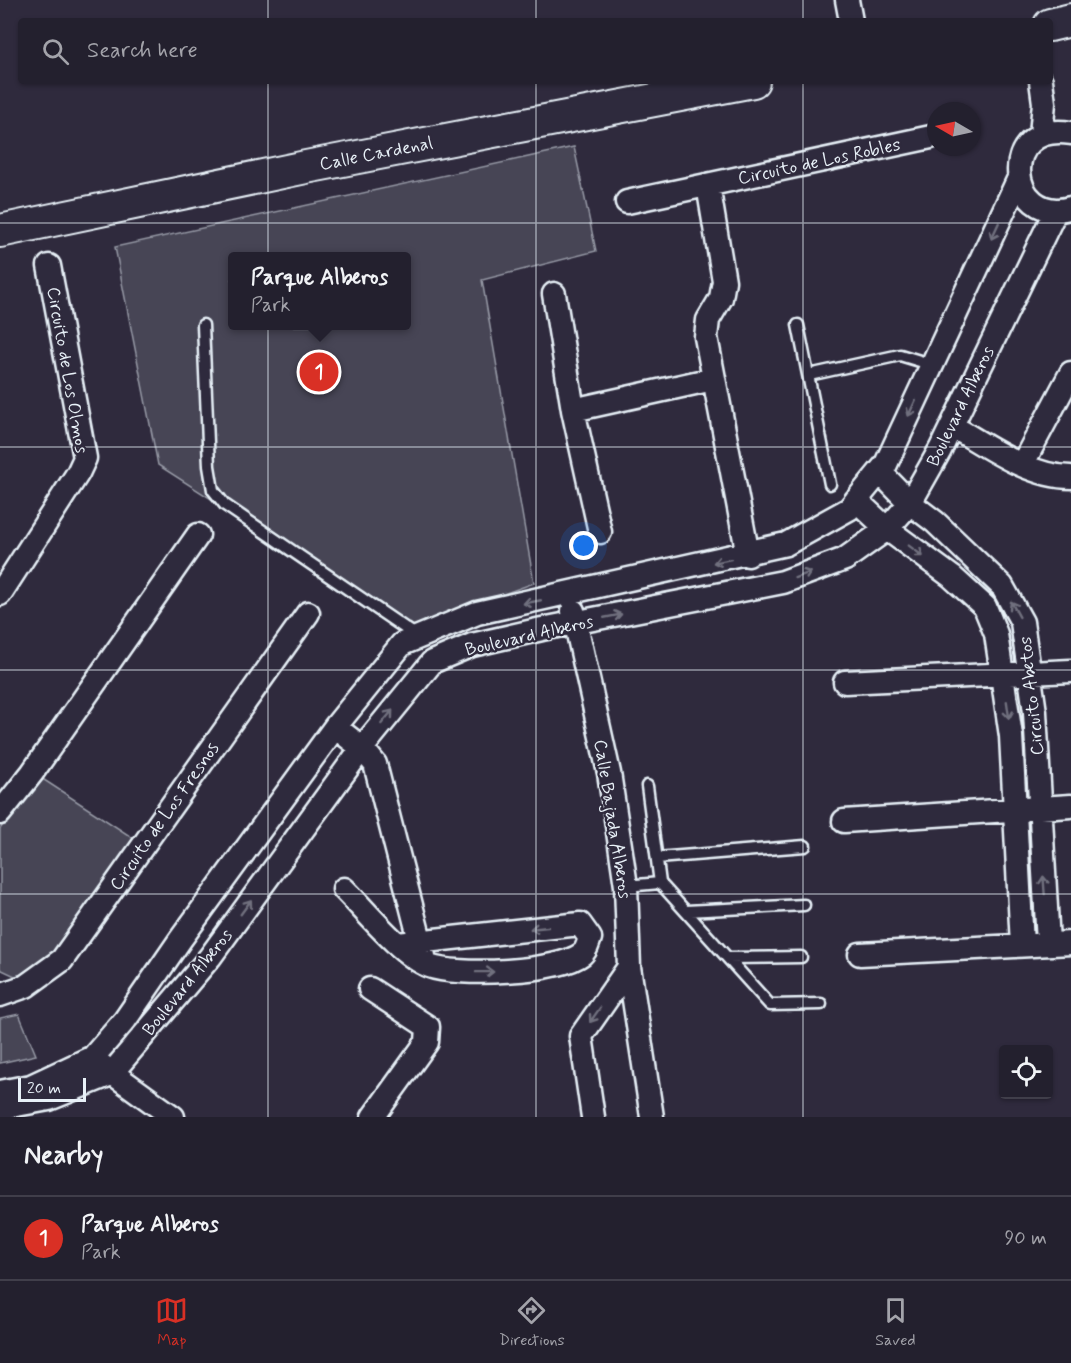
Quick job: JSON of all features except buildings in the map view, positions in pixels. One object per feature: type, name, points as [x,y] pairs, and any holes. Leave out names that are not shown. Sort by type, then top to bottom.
[{"type":"street","points":[[847,0],[850,18]]},
{"type":"street","points":[[1053,24],[1071,20]]},
{"type":"street","name":"Calle Cardenal","points":[[0,231],[306,166],[737,84]]},
{"type":"street","points":[[1041,84],[1044,103],[1041,134],[1056,130],[1071,133]]},
{"type":"street","name":"Boulevard Alberos","points":[[0,1092],[31,1086],[93,1057],[125,1020],[180,940],[335,727],[402,644],[477,613],[570,595],[748,555],[786,544],[849,509],[886,464],[1019,178],[1018,165],[1022,152],[1030,141],[1041,134]]},
{"type":"street","name":"Circuito de Los Robles","points":[[627,202],[927,138]]},
{"type":"street","points":[[1019,178],[1023,190],[1032,201],[1043,207],[1064,209]]},
{"type":"street","points":[[708,184],[724,281],[721,298],[708,320],[706,337],[748,555]]},
{"type":"street","name":"Boulevard Alberos","points":[[0,1108],[49,1099],[111,1074],[210,957],[362,748],[432,662],[472,645],[783,582],[845,559],[887,529],[910,503],[1064,209]]},
{"type":"street","name":"Circuito de Los Olmos","points":[[0,594],[78,473],[85,458],[49,266]]},
{"type":"street","points":[[554,294],[573,410],[600,532]]},
{"type":"street","points":[[1022,465],[1071,373]]},
{"type":"street","points":[[573,410],[713,379]]},
{"type":"street","points":[[952,426],[1022,465],[1062,477],[1071,477]]},
{"type":"street","name":"Circuito Abetos","points":[[880,472],[910,503],[935,522],[1002,586],[1022,622],[1031,672],[1048,943]]},
{"type":"street","name":"Circuito Abetos","points":[[856,500],[887,529],[952,577],[985,607],[996,634],[1011,736],[1022,945]]},
{"type":"street","points":[[0,813],[38,763],[198,535]]},
{"type":"street","name":"Calle Bajada Alberos","points":[[570,595],[609,773],[626,886],[629,967],[652,1117]]},
{"type":"street","name":"Circuito de Los Fresnos","points":[[0,995],[26,986],[62,960],[308,613]]},
{"type":"street","points":[[845,682],[1071,671]]},
{"type":"street","points":[[335,727],[362,748],[375,764],[409,943]]},
{"type":"street","points":[[843,821],[1071,806]]},
{"type":"street","points":[[344,889],[409,943],[428,966],[457,972],[508,971],[573,960],[585,952],[590,938],[580,924],[409,943]]},
{"type":"street","points":[[860,954],[1071,943]]},
{"type":"street","points":[[593,1117],[580,1036],[629,967]]},
{"type":"street","points":[[370,989],[428,1027],[428,1042],[373,1117]]},
{"type":"street","points":[[93,1057],[111,1074],[172,1117]]},
{"type":"lane","points":[[203,325],[209,466],[213,490],[225,505],[418,637]]},
{"type":"lane","points":[[798,325],[830,484]]},
{"type":"lane","points":[[809,375],[900,355],[933,365]]},
{"type":"lane","points":[[647,786],[660,883],[770,1005],[821,1004]]},
{"type":"lane","points":[[657,858],[806,846]]},
{"type":"lane","points":[[626,886],[660,883]]},
{"type":"lane","points":[[686,911],[804,905]]},
{"type":"lane","points":[[728,958],[801,957]]},
{"type":"shaded area","points":[[574,147],[596,251],[482,280],[534,583],[412,627],[158,465],[115,247]]},
{"type":"shaded area","points":[[38,776],[136,840],[54,955],[17,977],[0,969],[0,829]]},
{"type":"shaded area","points":[[19,1014],[36,1055],[0,1063],[0,1018]]},
{"type":"place","name":"Parque Alberos","points":[[319,372]]}]
